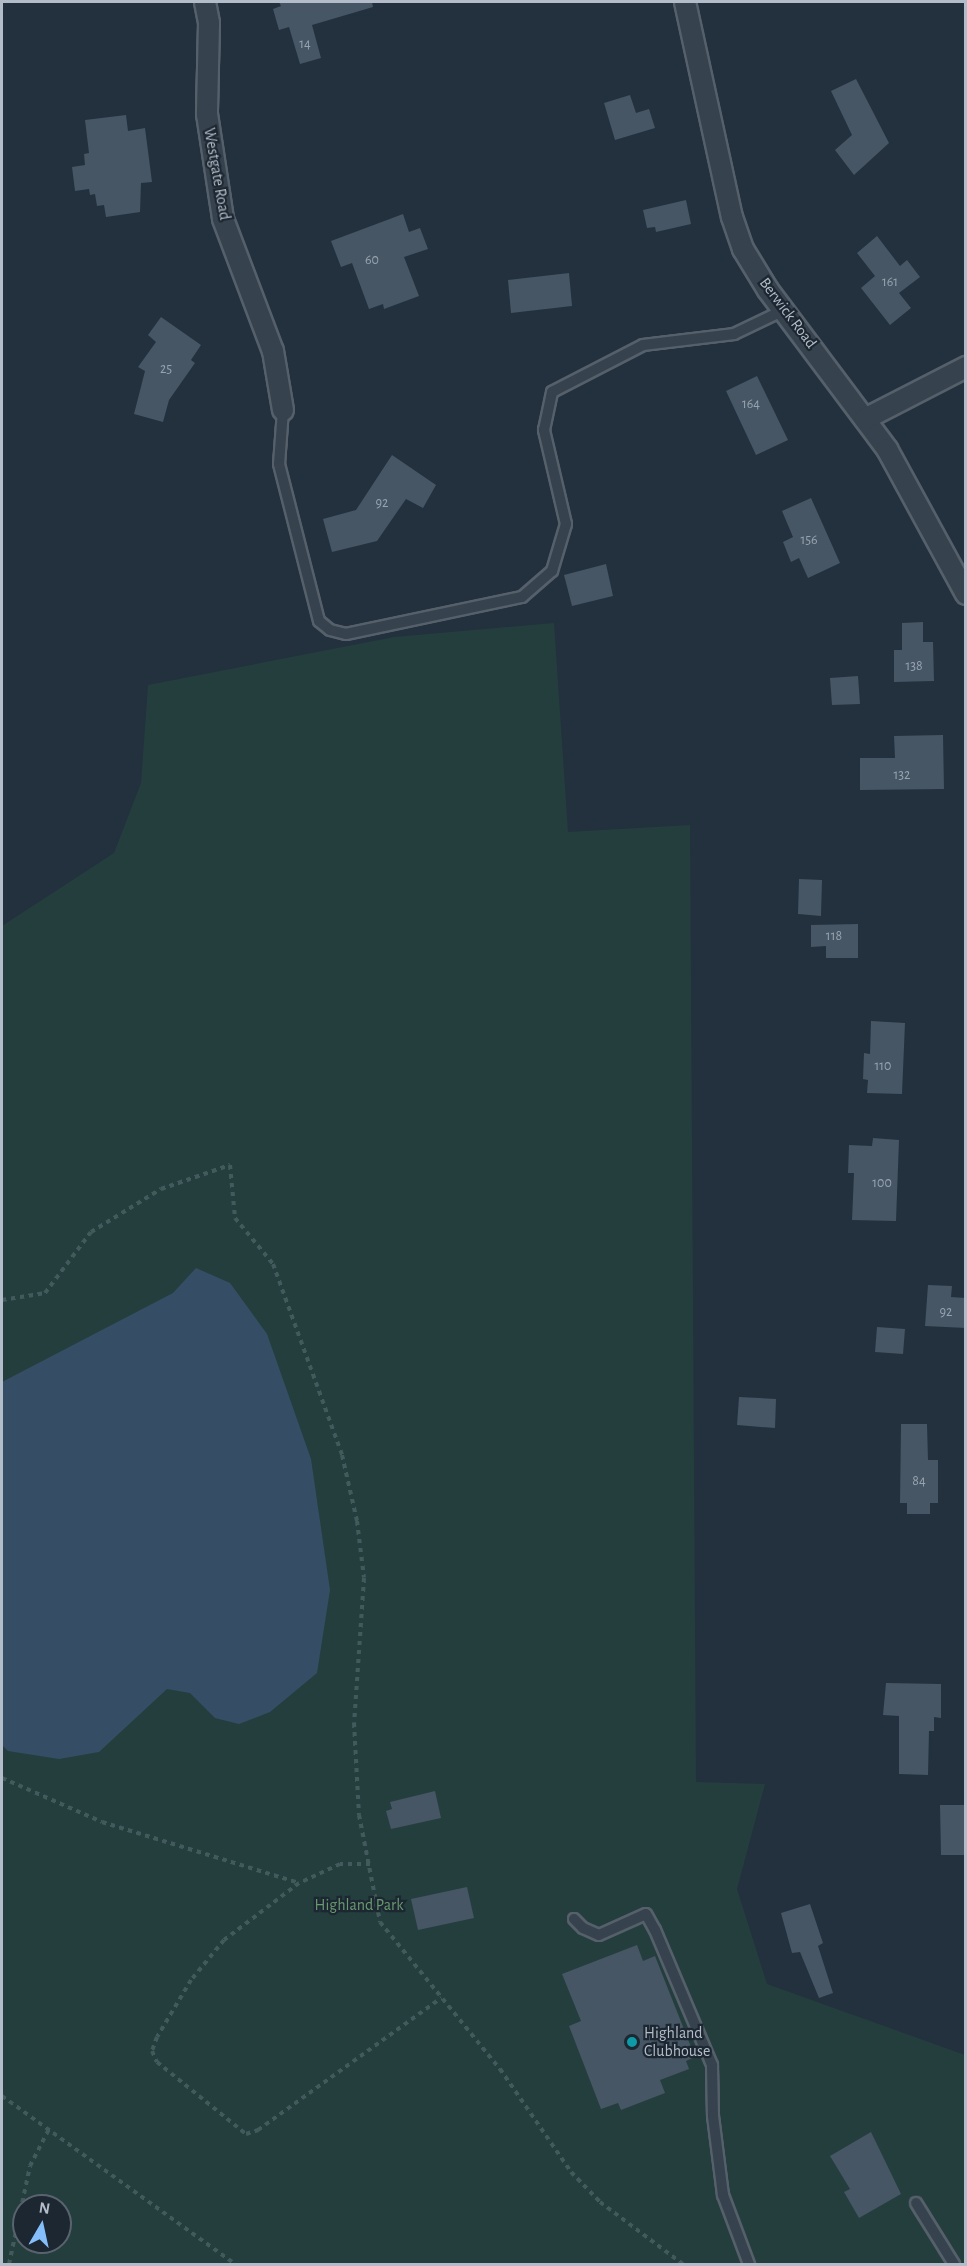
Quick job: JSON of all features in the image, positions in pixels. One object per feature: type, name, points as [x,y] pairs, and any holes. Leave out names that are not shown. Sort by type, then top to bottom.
[{"type":"street","name":"Westgate Road","points":[[205,2],[209,23],[207,114],[223,219],[273,351],[283,410]]},
{"type":"street","name":"Berwick Road","points":[[685,2],[732,217],[743,249],[784,310],[865,419],[930,525],[966,594]]},
{"type":"street","points":[[865,419],[966,367]]},
{"type":"lane","points":[[283,410],[279,465],[319,621],[330,630],[346,634],[522,597],[552,571],[566,524],[544,429],[552,392],[643,345],[734,334],[784,310]]},
{"type":"lane","points":[[574,1919],[583,1929],[599,1935],[645,1914],[712,2065],[713,2116],[723,2195],[748,2265]]},
{"type":"lane","points":[[916,2203],[954,2265]]},
{"type":"path","points":[[2,1300],[45,1293],[92,1232],[161,1190],[231,1165],[235,1218],[273,1264],[342,1455],[357,1521],[364,1578],[354,1723],[359,1815],[380,1922],[500,2069],[571,2172],[600,2202],[683,2265]]},
{"type":"path","points":[[2,1778],[102,1822],[299,1883]]},
{"type":"path","points":[[370,1864],[340,1864],[299,1883],[224,1940],[191,1980],[152,2051],[157,2062],[238,2130],[246,2134],[258,2130],[441,1998]]},
{"type":"path","points":[[2,2096],[235,2265]]},
{"type":"path","points":[[9,2265],[30,2166],[49,2129]]},
{"type":"green space","name":"Highland Park","points":[[554,623],[568,832],[690,825],[696,1782],[765,1784],[737,1889],[767,1984],[965,2055],[965,2264],[2,2264],[2,926],[114,853],[141,783],[148,685],[394,637]]},
{"type":"water","points":[[196,1268],[230,1283],[267,1334],[311,1459],[330,1590],[317,1673],[270,1712],[239,1724],[215,1718],[190,1693],[167,1689],[99,1752],[59,1759],[8,1751],[2,1745],[2,1382],[173,1293]]},
{"type":"building","points":[[279,2],[372,2],[373,7],[312,25],[321,58],[300,64],[289,27],[279,30],[273,9],[281,6]]},
{"type":"building","points":[[856,79],[889,143],[854,175],[835,150],[852,135],[831,91]]},
{"type":"building","points":[[630,95],[636,113],[649,109],[655,128],[615,140],[604,103]]},
{"type":"building","points":[[126,115],[128,131],[145,128],[152,182],[141,183],[140,212],[106,217],[104,205],[97,206],[95,194],[90,195],[89,189],[75,191],[72,167],[85,165],[84,154],[89,153],[85,120]]},
{"type":"building","points":[[686,200],[691,224],[656,232],[655,227],[647,228],[643,210]]},
{"type":"building","points":[[403,214],[409,232],[420,228],[428,249],[404,257],[419,296],[384,309],[383,304],[369,309],[352,263],[341,267],[331,241]]},
{"type":"building","points":[[877,236],[900,266],[907,260],[920,277],[899,293],[911,308],[890,325],[861,288],[875,276],[857,253]]},
{"type":"building","points":[[569,273],[572,306],[511,313],[508,280]]},
{"type":"building","points":[[161,317],[201,345],[191,360],[195,363],[169,400],[163,422],[134,414],[145,371],[138,367],[156,342],[148,335]]},
{"type":"building","points":[[757,376],[788,440],[756,455],[726,391]]},
{"type":"building","points":[[392,455],[436,485],[423,508],[406,499],[377,541],[332,552],[323,519],[356,510]]},
{"type":"building","points":[[811,498],[840,563],[808,578],[799,558],[791,562],[783,542],[793,537],[782,511]]},
{"type":"building","points":[[606,564],[613,596],[572,606],[564,575]]},
{"type":"building","points":[[923,622],[923,642],[933,642],[934,681],[894,682],[894,650],[902,650],[902,623]]},
{"type":"building","points":[[858,676],[860,704],[832,705],[830,678]]},
{"type":"building","points":[[943,735],[944,789],[860,790],[860,758],[895,758],[894,736]]},
{"type":"building","points":[[799,879],[822,880],[821,916],[798,914]]},
{"type":"building","points":[[858,924],[858,958],[826,958],[826,946],[811,947],[811,925]]},
{"type":"building","points":[[871,1021],[905,1023],[902,1094],[867,1093],[868,1080],[863,1079],[864,1053],[870,1054]]},
{"type":"building","points":[[873,1138],[899,1140],[896,1221],[852,1220],[854,1173],[848,1173],[849,1145],[872,1146]]},
{"type":"building","points":[[928,1285],[952,1286],[951,1297],[966,1298],[966,1328],[925,1326]]},
{"type":"building","points":[[877,1327],[905,1329],[903,1354],[875,1352]]},
{"type":"building","points":[[739,1397],[776,1399],[775,1428],[737,1425]]},
{"type":"building","points":[[901,1424],[927,1424],[928,1460],[938,1460],[938,1503],[930,1503],[930,1514],[907,1514],[907,1503],[900,1503]]},
{"type":"building","points":[[886,1683],[941,1684],[941,1718],[934,1717],[934,1731],[929,1731],[928,1775],[899,1774],[899,1716],[883,1715]]},
{"type":"building","points":[[435,1791],[441,1818],[391,1829],[386,1811],[392,1809],[390,1802]]},
{"type":"building","points":[[940,1805],[966,1805],[966,1855],[941,1855]]},
{"type":"building","points":[[467,1887],[474,1918],[418,1930],[411,1899]]},
{"type":"building","points":[[810,1904],[823,1943],[818,1946],[833,1993],[819,1998],[800,1952],[792,1953],[781,1913]]},
{"type":"building","name":"Highland Clubhouse","points":[[637,1945],[643,1961],[655,1956],[695,2057],[686,2061],[689,2069],[660,2080],[665,2093],[621,2110],[618,2103],[601,2109],[569,2026],[581,2021],[562,1974]]},
{"type":"building","points":[[871,2132],[901,2194],[859,2218],[844,2192],[850,2189],[830,2156]]},
{"type":"place","name":"Highland Clubhouse","points":[[632,2042]]}]
